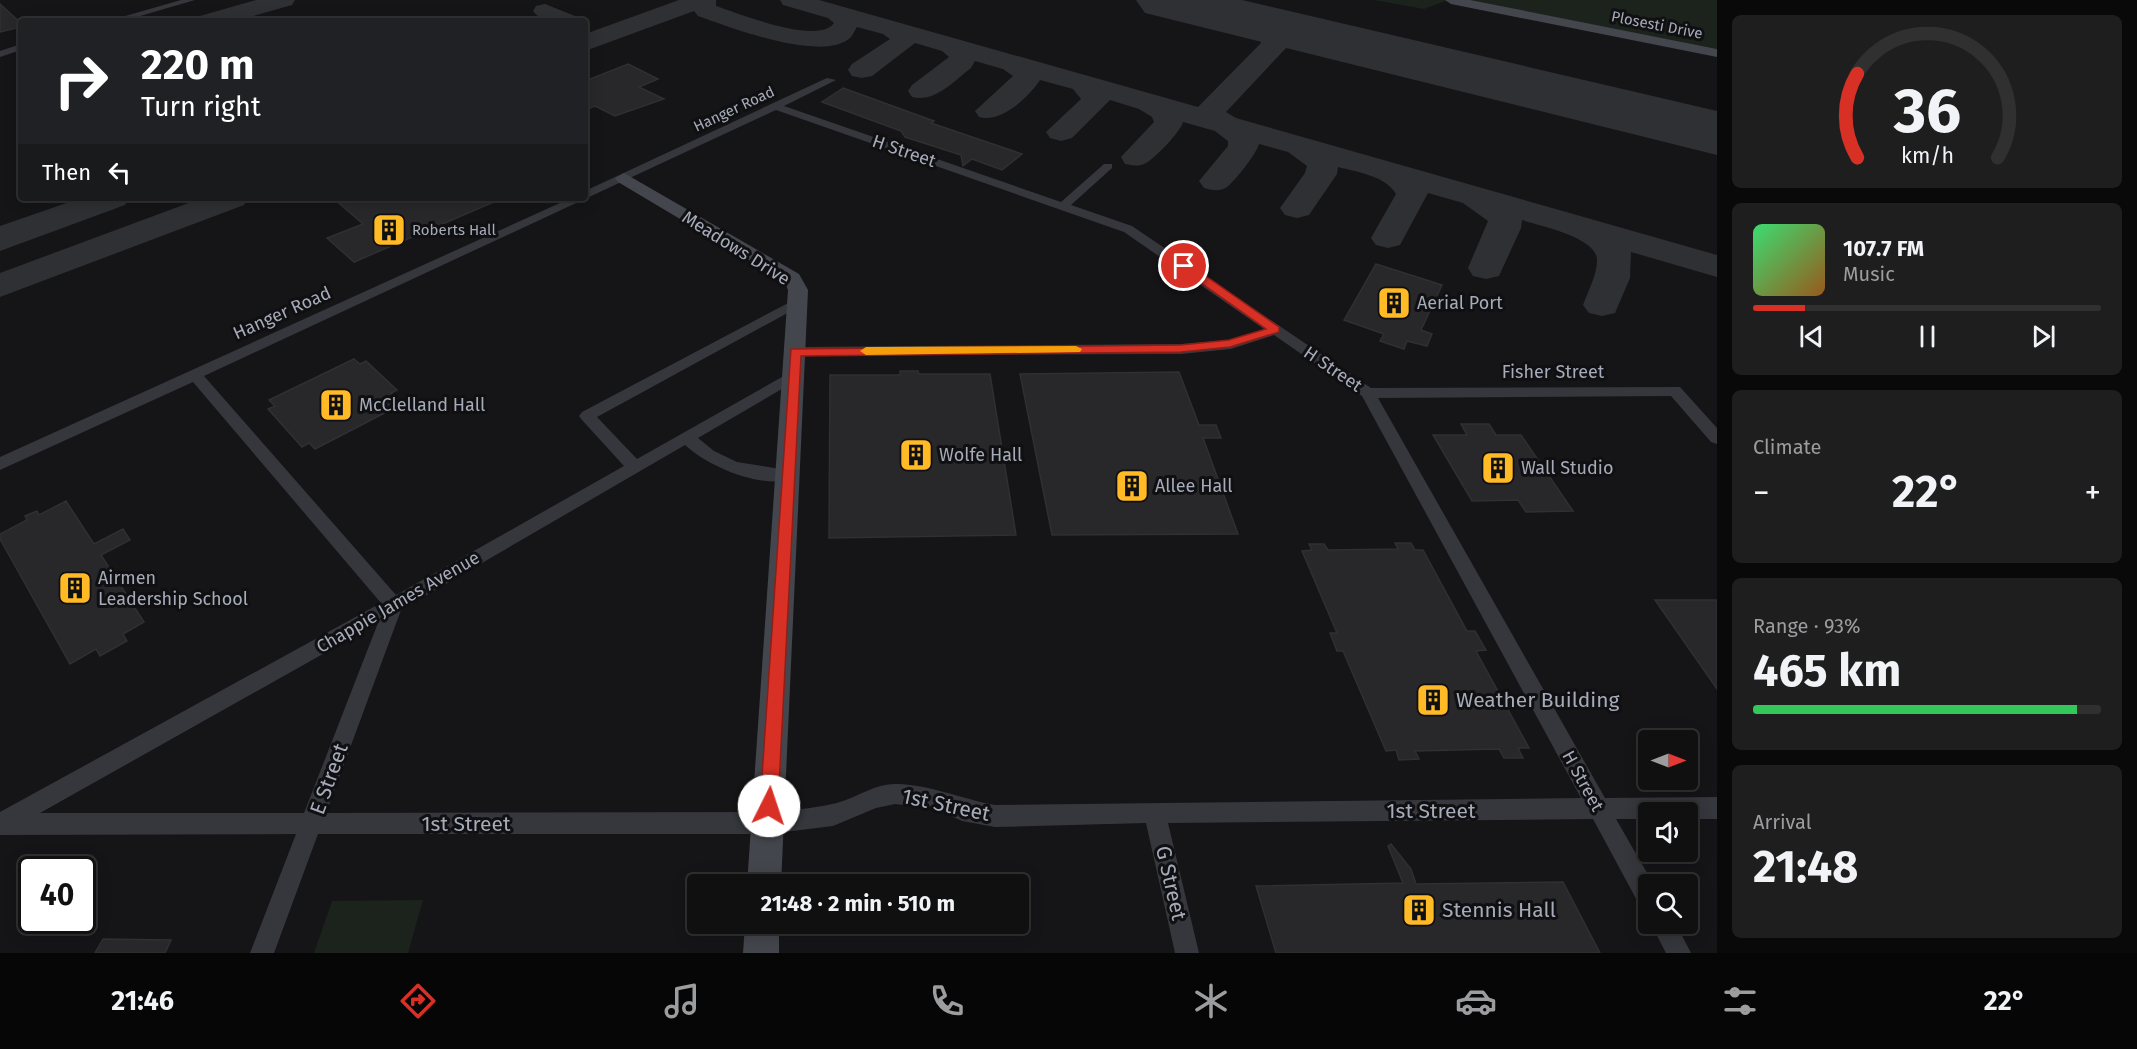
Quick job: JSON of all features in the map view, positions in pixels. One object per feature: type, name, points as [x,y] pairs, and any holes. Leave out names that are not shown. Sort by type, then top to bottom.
[{"type":"street","points":[[124,18],[191,0]]},
{"type":"street","name":"Plosesti Drive","points":[[1451,0],[1717,53]]},
{"type":"street","points":[[0,54],[18,48]]},
{"type":"street","name":"Hanger Road","points":[[588,195],[831,80]]},
{"type":"street","name":"H Street","points":[[777,107],[1128,229],[1368,393],[1638,880]]},
{"type":"street","points":[[1063,206],[1108,165]]},
{"type":"street","name":"Meadows Drive","points":[[624,178],[792,278],[798,290],[765,874]]},
{"type":"street","name":"Hanger Road","points":[[0,464],[574,201]]},
{"type":"street","points":[[634,466],[587,416],[797,304]]},
{"type":"street","points":[[795,352],[1181,349],[1230,344],[1275,330]]},
{"type":"street","points":[[194,374],[394,605]]},
{"type":"street","name":"Chappie James Avenue","points":[[0,824],[394,605],[685,436],[794,376]]},
{"type":"street","name":"Fisher Street","points":[[1368,393],[1675,391],[1717,438]]},
{"type":"street","points":[[685,436],[718,462],[737,469],[787,475]]},
{"type":"street","name":"E Street","points":[[262,953],[394,605]]},
{"type":"street","name":"1st Street","points":[[0,824],[768,823],[832,815],[876,798],[894,794],[937,799],[962,810],[995,816],[1717,808]]},
{"type":"street","name":"G Street","points":[[1155,813],[1187,953]]},
{"type":"street","points":[[760,953],[761,934]]},
{"type":"street","points":[[1669,934],[1679,953]]},
{"type":"shaded area","points":[[1374,0],[1448,0],[1424,9]]},
{"type":"shaded area","points":[[1464,0],[1717,0],[1717,49]]},
{"type":"shaded area","points":[[423,900],[408,953],[314,953],[332,901]]},
{"type":"building","points":[[0,4],[18,20],[18,28],[0,32]]},
{"type":"building","points":[[628,64],[658,79],[639,87],[664,99],[615,116],[595,106],[588,109],[588,80]]},
{"type":"building","points":[[843,88],[934,121],[931,123],[1022,154],[1002,170],[972,159],[963,166],[961,155],[905,137],[901,131],[822,102]]},
{"type":"building","name":"Roberts Hall","points":[[336,201],[496,201],[354,262],[327,238],[363,224]]},
{"type":"building","name":"Aerial Port","points":[[1376,264],[1442,285],[1421,330],[1432,334],[1427,346],[1407,341],[1404,349],[1380,341],[1384,334],[1344,320]]},
{"type":"building","name":"McClelland Hall","points":[[354,359],[360,364],[366,361],[397,390],[391,393],[402,404],[315,449],[309,443],[302,447],[268,409],[275,406],[269,400]]},
{"type":"building","name":"Wolfe Hall","points":[[900,371],[918,371],[919,374],[990,374],[1016,535],[829,538],[830,375],[900,375]]},
{"type":"building","name":"Allee Hall","points":[[1179,372],[1199,425],[1216,425],[1221,438],[1203,438],[1238,534],[1052,535],[1020,374]]},
{"type":"building","name":"Wall Studio","points":[[1461,424],[1489,424],[1496,435],[1521,435],[1573,511],[1526,512],[1518,500],[1472,501],[1433,435],[1467,435]]},
{"type":"building","name":"Airmen Leadership School","points":[[66,501],[94,544],[123,529],[130,540],[101,555],[144,622],[123,634],[127,641],[100,656],[96,649],[70,664],[0,539],[0,534],[27,520],[25,516],[37,511],[39,515]]},
{"type":"building","name":"Weather Building","points":[[1395,543],[1411,543],[1415,550],[1423,550],[1467,631],[1475,631],[1486,650],[1476,651],[1529,748],[1518,748],[1523,758],[1504,758],[1499,749],[1415,751],[1419,759],[1399,760],[1396,750],[1386,751],[1343,651],[1337,651],[1330,633],[1337,633],[1302,551],[1312,550],[1309,544],[1324,544],[1328,550],[1398,549]]},
{"type":"building","points":[[1655,600],[1717,600],[1717,689]]},
{"type":"building","name":"Stennis Hall","points":[[1391,844],[1411,869],[1416,884],[1563,882],[1600,953],[1276,953],[1256,886],[1403,883],[1388,846]]},
{"type":"building","points":[[103,939],[171,940],[165,953],[95,953]]},
{"type":"taxiway","points":[[220,18],[283,0]]},
{"type":"taxiway","points":[[588,42],[702,0]]},
{"type":"taxiway","points":[[704,0],[702,6],[707,11],[760,29],[805,39],[825,39],[840,34],[848,22],[837,13]]},
{"type":"taxiway","points":[[792,0],[1083,84]]},
{"type":"taxiway","points":[[545,11],[560,18]]},
{"type":"taxiway","points":[[1247,19],[1270,33],[1274,44]]},
{"type":"taxiway","points":[[862,70],[903,42],[902,35],[892,29]]},
{"type":"taxiway","points":[[1226,125],[1211,114],[1212,107],[1278,41],[1299,37],[1323,38]]},
{"type":"taxiway","points":[[922,91],[962,62],[963,54],[951,46]]},
{"type":"taxiway","points":[[989,111],[1027,79],[1026,73],[1013,64]]},
{"type":"taxiway","points":[[1061,132],[1096,101],[1094,93],[1083,84]]},
{"type":"taxiway","points":[[1083,84],[1226,125]]},
{"type":"taxiway","points":[[1136,157],[1169,124],[1165,112],[1149,103]]},
{"type":"taxiway","points":[[1215,181],[1243,148],[1244,142],[1241,137],[1226,125]]},
{"type":"taxiway","points":[[1226,125],[1474,196]]},
{"type":"taxiway","points":[[1297,208],[1321,174],[1323,166],[1319,158],[1299,146]]},
{"type":"taxiway","points":[[1383,170],[1405,182],[1412,194],[1388,238]]},
{"type":"taxiway","points":[[1474,196],[1717,266]]},
{"type":"taxiway","points":[[1474,196],[1495,208],[1505,220],[1504,228],[1486,268]]},
{"type":"taxiway","points":[[0,241],[11,234],[104,201]]},
{"type":"taxiway","points":[[0,286],[224,201]]},
{"type":"taxiway","points":[[1580,227],[1596,235],[1613,250],[1615,258],[1612,278],[1602,305]]},
{"type":"runway","points":[[1166,0],[1717,133]]},
{"type":"slow traffic","points":[[866,351],[1076,349]]},
{"type":"place","name":"Roberts Hall","points":[[389,230]]},
{"type":"place","name":"Aerial Port","points":[[1394,303]]},
{"type":"place","name":"McClelland Hall","points":[[336,405]]},
{"type":"place","name":"Wolfe Hall","points":[[916,455]]},
{"type":"place","name":"Wall Studio","points":[[1498,468]]},
{"type":"place","name":"Allee Hall","points":[[1132,486]]},
{"type":"place","name":"Airmen Leadership School","points":[[75,588]]},
{"type":"place","name":"Weather Building","points":[[1433,700]]},
{"type":"place","name":"Stennis Hall","points":[[1419,910]]},
{"type":"route","points":[[769,806],[795,352],[1181,349],[1230,344],[1275,330],[1184,266]]}]
